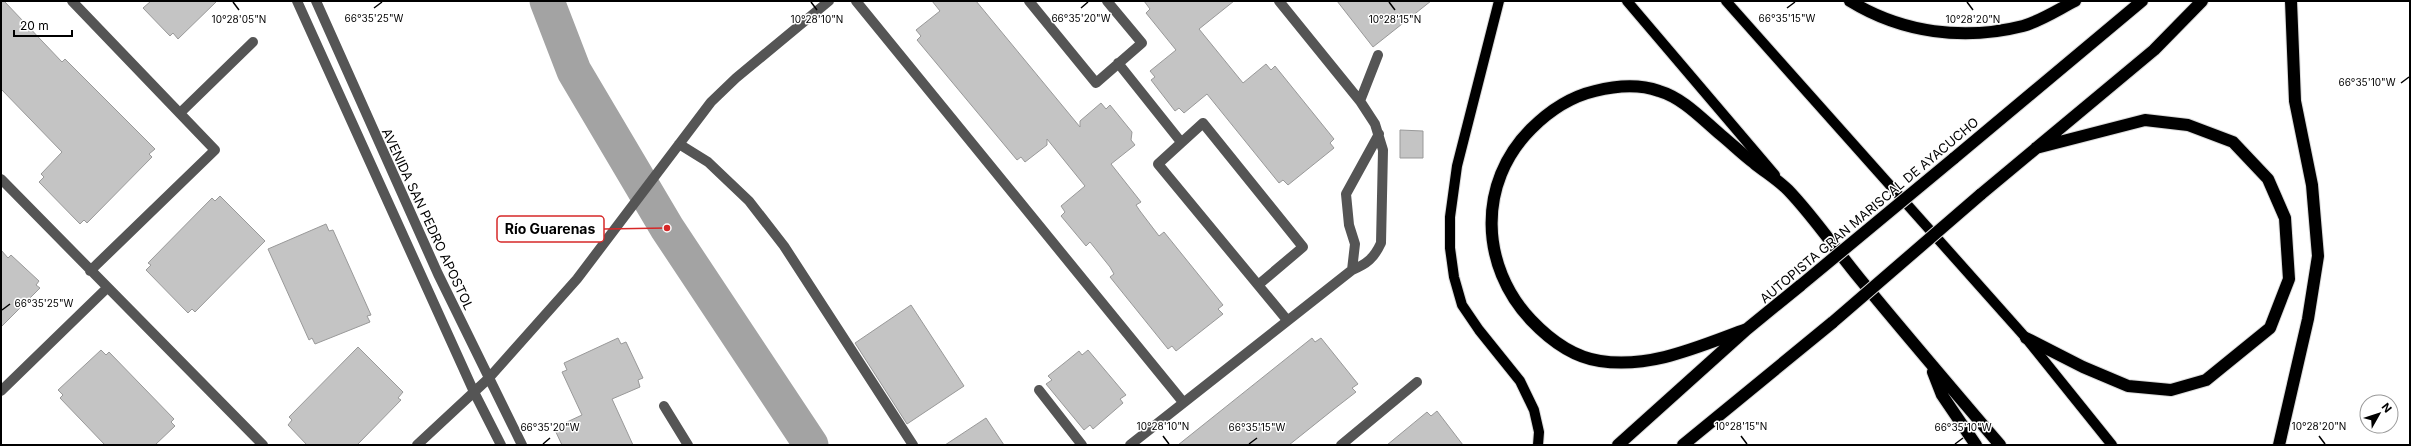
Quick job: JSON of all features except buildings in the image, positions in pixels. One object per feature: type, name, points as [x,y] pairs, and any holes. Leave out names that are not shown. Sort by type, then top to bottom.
[{"type":"highway","points":[[1850,1],[1866,11],[1914,28],[1963,35],[2024,26],[2075,1]]},
{"type":"highway","name":"AUTOPISTA GRAN MARISCAL DE AYACUCHO","points":[[1618,445],[1746,329],[2142,1]]},
{"type":"highway","points":[[1683,445],[1833,322],[1980,195],[2154,50],[2202,1]]},
{"type":"highway","points":[[2279,445],[2308,320],[2318,256],[2312,185],[2295,101],[2290,1]]},
{"type":"highway","points":[[1746,329],[1672,356],[1641,361],[1602,362],[1585,358],[1564,348],[1543,332],[1524,313],[1503,280],[1492,236],[1495,187],[1506,162],[1519,141],[1558,106],[1580,95],[1604,89],[1633,86],[1660,91],[1687,106],[1787,189],[1930,364],[2000,445]]},
{"type":"highway","points":[[2026,338],[2083,367],[2128,386],[2171,390],[2206,380],[2270,328],[2289,279],[2285,218],[2268,180],[2233,142],[2188,125],[2145,120],[2036,148]]},
{"type":"highway","points":[[1930,364],[1942,395],[1976,445]]},
{"type":"main road","points":[[1499,1],[1472,114],[1458,160],[1452,198],[1450,248],[1454,276],[1462,304],[1479,330],[1520,381],[1534,410],[1539,432],[1538,445]]},
{"type":"main road","points":[[1627,1],[1787,189]]},
{"type":"main road","points":[[1726,1],[2026,338],[2112,445]]},
{"type":"street","points":[[72,1],[215,150],[90,270]]},
{"type":"street","points":[[297,1],[474,392],[501,445]]},
{"type":"street","name":"AVENIDA SAN PEDRO APOSTOL","points":[[316,1],[407,206],[488,379],[522,445]]},
{"type":"street","points":[[417,445],[488,379],[577,279],[711,102],[736,78],[829,1]]},
{"type":"street","points":[[856,1],[1183,402]]},
{"type":"street","points":[[1029,1],[1096,82],[1142,43],[1107,1]]},
{"type":"street","points":[[1130,445],[1352,270],[1368,263],[1376,254],[1381,243],[1383,150],[1379,134],[1371,116],[1360,101],[1279,1]]},
{"type":"street","points":[[180,113],[253,42]]},
{"type":"street","points":[[1360,101],[1378,55]]},
{"type":"street","points":[[1118,64],[1180,142]]},
{"type":"street","points":[[1258,285],[1303,247],[1203,123],[1180,142],[1158,164],[1258,285],[1287,320]]},
{"type":"street","points":[[1352,270],[1355,244],[1349,225],[1346,194],[1379,134]]},
{"type":"street","points":[[679,144],[708,162],[749,201],[788,252],[913,445]]},
{"type":"street","points":[[1,179],[263,445]]},
{"type":"street","points":[[1,391],[107,288]]},
{"type":"street","points":[[1341,445],[1418,382]]},
{"type":"street","points":[[1039,390],[1082,445]]},
{"type":"street","points":[[664,406],[688,445]]},
{"type":"waterway","points":[[547,1],[574,71],[667,228],[811,445]]},
{"type":"place","name":"Río Guarenas","points":[[667,228]]}]
